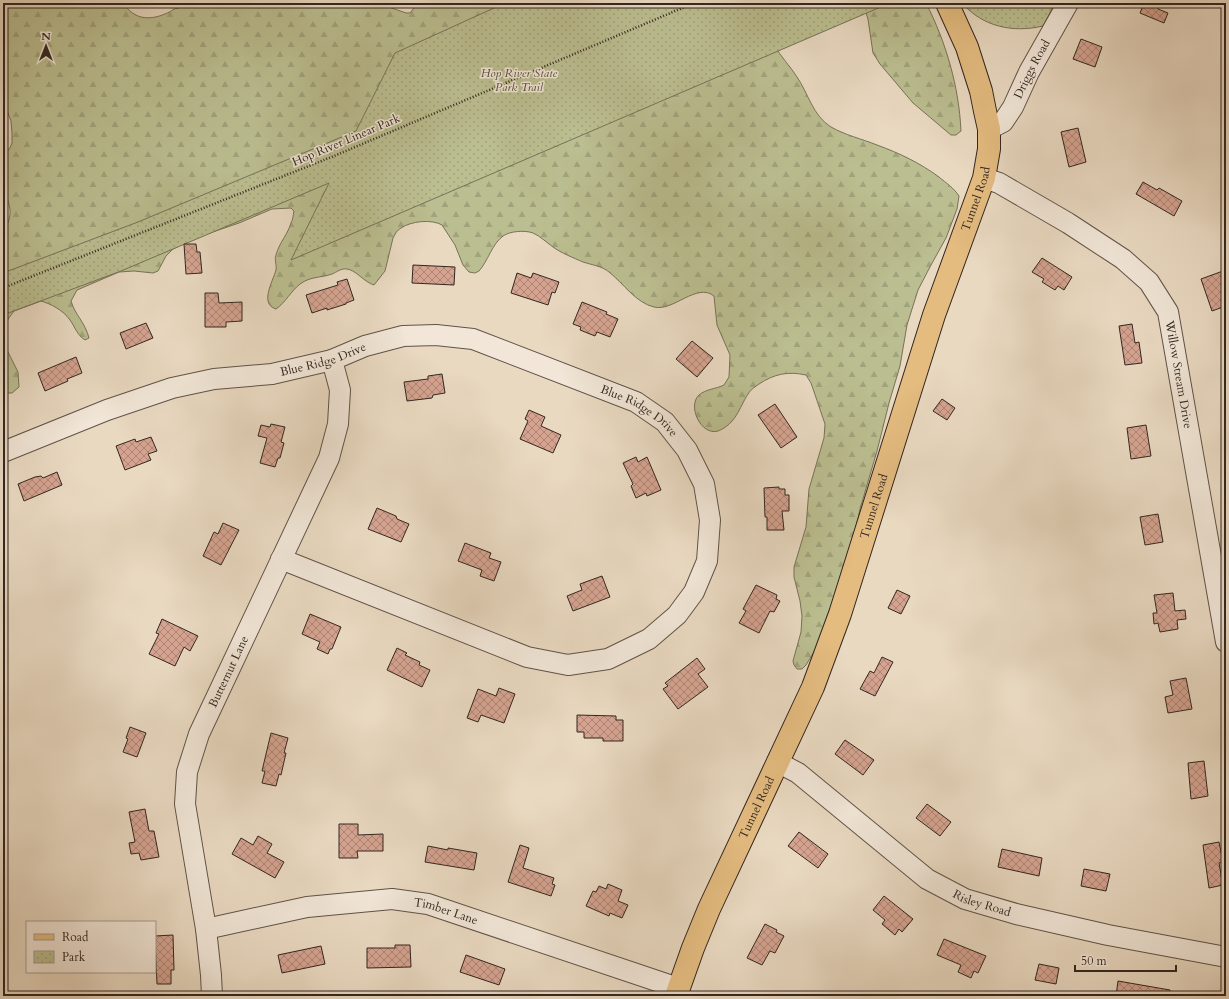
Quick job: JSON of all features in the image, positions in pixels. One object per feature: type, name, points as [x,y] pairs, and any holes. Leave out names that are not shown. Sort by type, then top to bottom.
[{"type":"main road","name":"Tunnel Road","points":[[677,992],[709,909],[813,686],[840,614],[934,315],[984,178],[990,149],[989,130],[981,91],[967,47],[947,3]]},
{"type":"street","name":"Driggs Road","points":[[989,130],[1003,122],[1013,108],[1029,72],[1068,3]]},
{"type":"street","name":"Willow Stream Drive","points":[[984,178],[999,182],[1068,223],[1123,259],[1149,282],[1168,312],[1226,642]]},
{"type":"street","name":"Blue Ridge Drive","points":[[3,452],[107,410],[172,388],[214,380],[272,374],[332,360],[365,346],[403,336],[436,335],[472,339],[636,402],[665,422],[687,450],[704,484],[710,520],[707,561],[694,592],[677,615],[649,639],[608,659],[568,665],[527,657],[281,559]]},
{"type":"street","name":"Butternut Lane","points":[[212,996],[206,929],[185,804],[187,772],[199,734],[328,458],[338,424],[340,390],[332,360]]},
{"type":"street","name":"Risley Road","points":[[777,762],[798,773],[928,879],[965,899],[1016,914],[1100,933],[1226,958]]},
{"type":"street","name":"Timber Lane","points":[[206,929],[307,907],[392,899],[428,904],[677,992]]},
{"type":"path","name":"Hop River Linear Park","points":[[3,288],[334,156],[694,3]]},
{"type":"green space","points":[[3,3],[123,3],[132,12],[147,18],[166,14],[185,3],[362,3],[389,7],[410,13],[418,3],[926,3],[940,33],[958,98],[961,131],[956,135],[951,135],[913,103],[880,64],[873,53],[868,19],[865,10],[774,45],[801,83],[815,111],[831,127],[885,148],[917,163],[939,177],[959,196],[957,209],[946,238],[918,290],[907,325],[900,366],[860,509],[851,549],[820,642],[806,665],[802,669],[797,669],[793,661],[801,632],[802,616],[794,577],[794,567],[806,527],[809,489],[824,438],[825,424],[811,383],[806,375],[787,373],[770,378],[753,388],[733,420],[724,428],[718,431],[712,431],[701,425],[695,413],[696,400],[702,393],[724,385],[729,377],[730,355],[717,325],[714,296],[707,293],[693,295],[661,307],[647,305],[606,270],[568,255],[556,249],[536,234],[526,232],[513,232],[503,236],[496,243],[479,271],[475,273],[469,272],[463,265],[455,245],[442,225],[427,221],[410,224],[396,232],[393,238],[385,271],[374,285],[354,272],[343,269],[332,274],[304,281],[276,309],[268,302],[268,292],[276,270],[275,257],[277,251],[292,220],[294,211],[291,208],[272,209],[183,244],[173,249],[166,256],[158,271],[153,273],[134,271],[119,272],[77,290],[71,301],[87,332],[89,338],[85,340],[78,333],[64,313],[41,301],[14,311],[3,326],[3,232],[10,217],[10,211],[4,189],[3,156],[10,148],[12,143],[12,133],[11,121],[3,100]]},
{"type":"green space","name":"Hop River State Park Trail","points":[[505,3],[890,3],[291,260],[329,183],[121,271],[3,315],[3,273],[138,222],[356,131],[395,53]]},
{"type":"green space","points":[[962,3],[1055,3],[1043,26],[1021,29],[989,23],[979,18]]},
{"type":"green space","points":[[3,342],[18,372],[19,387],[12,393],[3,391]]},
{"type":"building","points":[[1144,3],[1160,3],[1158,9],[1168,13],[1164,23],[1140,13]]},
{"type":"building","points":[[1081,39],[1102,47],[1095,67],[1073,59]]},
{"type":"building","points":[[1078,128],[1086,162],[1069,167],[1061,132]]},
{"type":"building","points":[[1143,182],[1157,190],[1159,188],[1182,201],[1174,216],[1136,194]]},
{"type":"building","points":[[184,244],[196,244],[197,252],[200,252],[202,273],[186,274]]},
{"type":"building","points":[[1042,258],[1072,277],[1064,290],[1058,286],[1055,290],[1042,282],[1044,279],[1032,272]]},
{"type":"building","points":[[413,265],[455,267],[454,285],[412,283]]},
{"type":"building","points":[[1223,271],[1226,280],[1226,306],[1212,311],[1201,279]]},
{"type":"building","points":[[517,273],[531,278],[533,273],[559,282],[555,293],[552,292],[548,305],[511,293]]},
{"type":"building","points":[[347,279],[354,300],[327,310],[327,308],[312,313],[306,295],[338,285],[337,282]]},
{"type":"building","points":[[205,293],[218,293],[219,303],[242,302],[242,321],[226,322],[226,327],[205,327]]},
{"type":"building","points":[[582,302],[607,312],[606,314],[618,319],[610,337],[597,332],[595,336],[580,330],[581,327],[573,324]]},
{"type":"building","points":[[146,323],[153,338],[126,349],[120,333]]},
{"type":"building","points":[[1132,324],[1135,343],[1139,342],[1142,363],[1125,365],[1119,326]]},
{"type":"building","points":[[692,341],[713,358],[697,377],[676,359]]},
{"type":"building","points":[[76,357],[82,373],[45,391],[38,373]]},
{"type":"building","points":[[442,374],[445,393],[433,395],[432,398],[407,401],[404,382],[428,379],[428,376]]},
{"type":"building","points":[[942,399],[955,408],[947,420],[933,411]]},
{"type":"building","points":[[775,404],[797,437],[781,448],[758,415]]},
{"type":"building","points":[[529,410],[545,417],[541,426],[561,435],[553,453],[520,439],[528,421],[525,419]]},
{"type":"building","points":[[271,424],[285,427],[281,442],[284,443],[280,458],[278,458],[275,467],[260,463],[267,438],[258,436],[261,425],[270,427]]},
{"type":"building","points":[[1146,425],[1151,456],[1131,459],[1127,428]]},
{"type":"building","points":[[151,437],[157,451],[148,454],[151,460],[125,470],[116,446],[135,439],[136,442]]},
{"type":"building","points":[[636,457],[638,462],[647,457],[661,490],[647,496],[646,493],[636,498],[631,486],[633,484],[623,463]]},
{"type":"building","points":[[57,472],[62,485],[24,501],[18,484],[35,477],[41,476],[43,478]]},
{"type":"building","points":[[779,487],[779,489],[785,489],[785,495],[789,495],[789,511],[782,511],[784,530],[767,530],[764,488]]},
{"type":"building","points":[[377,508],[396,516],[397,519],[409,524],[401,542],[368,529]]},
{"type":"building","points":[[1158,514],[1163,542],[1145,545],[1140,517]]},
{"type":"building","points":[[223,523],[239,530],[221,565],[203,556],[214,532],[218,534]]},
{"type":"building","points":[[465,543],[491,553],[489,558],[501,562],[494,581],[480,576],[482,570],[458,561]]},
{"type":"building","points":[[602,576],[610,597],[573,611],[567,596],[582,590],[580,584]]},
{"type":"building","points":[[756,585],[777,595],[776,599],[780,601],[774,612],[770,611],[759,633],[739,623],[746,611],[743,609]]},
{"type":"building","points":[[897,590],[910,596],[901,614],[888,608]]},
{"type":"building","points":[[1173,593],[1175,611],[1185,610],[1186,619],[1177,620],[1178,629],[1160,632],[1158,623],[1154,624],[1153,613],[1157,613],[1154,595]]},
{"type":"building","points":[[310,614],[341,627],[332,649],[330,649],[328,654],[317,649],[320,642],[302,634]]},
{"type":"building","points":[[162,619],[198,636],[190,651],[184,647],[175,666],[149,654],[159,634],[156,633]]},
{"type":"building","points":[[397,648],[407,653],[405,655],[420,662],[419,665],[430,670],[422,687],[387,670]]},
{"type":"building","points":[[882,657],[893,662],[875,696],[860,689],[870,671],[874,673]]},
{"type":"building","points":[[697,658],[705,669],[698,674],[708,687],[678,709],[663,689],[668,686],[665,683]]},
{"type":"building","points":[[1186,678],[1192,709],[1168,713],[1165,697],[1173,695],[1170,681]]},
{"type":"building","points":[[499,688],[515,694],[504,723],[481,715],[478,722],[467,718],[478,689],[496,696]]},
{"type":"building","points":[[577,715],[616,716],[616,720],[623,720],[623,741],[603,741],[603,738],[584,738],[584,732],[577,732]]},
{"type":"building","points":[[130,727],[146,733],[137,757],[123,752],[128,739],[126,738]]},
{"type":"building","points":[[271,733],[288,738],[281,775],[279,774],[276,786],[262,783],[265,771],[262,771]]},
{"type":"building","points":[[845,740],[874,760],[863,775],[835,754]]},
{"type":"building","points":[[1204,761],[1208,796],[1191,799],[1188,763]]},
{"type":"building","points":[[927,804],[951,822],[940,836],[916,818]]},
{"type":"building","points":[[145,809],[149,831],[154,831],[159,857],[141,860],[139,853],[131,854],[129,843],[135,842],[129,812]]},
{"type":"building","points":[[339,824],[358,824],[358,835],[383,834],[383,851],[357,851],[358,858],[339,858]]},
{"type":"building","points":[[799,832],[828,854],[818,868],[788,846]]},
{"type":"building","points":[[258,836],[272,844],[267,853],[284,862],[275,878],[232,854],[241,838],[253,845]]},
{"type":"building","points":[[1219,842],[1223,862],[1219,863],[1223,885],[1209,888],[1203,845]]},
{"type":"building","points":[[520,845],[529,848],[523,868],[554,878],[552,884],[555,885],[551,896],[508,882]]},
{"type":"building","points":[[428,846],[477,853],[474,870],[425,862]]},
{"type":"building","points":[[1002,849],[1042,858],[1039,876],[998,867]]},
{"type":"building","points":[[1084,869],[1110,874],[1106,891],[1081,886]]},
{"type":"building","points":[[608,884],[622,890],[618,901],[628,905],[622,918],[610,913],[609,916],[586,906],[593,891],[596,892],[599,886],[606,889]]},
{"type":"building","points":[[884,896],[913,919],[902,932],[899,929],[895,935],[882,924],[885,920],[873,910]]},
{"type":"building","points":[[765,924],[777,930],[776,932],[784,936],[775,953],[770,951],[762,965],[747,958]]},
{"type":"building","points":[[173,935],[174,970],[171,970],[171,984],[157,984],[156,936]]},
{"type":"building","points":[[944,939],[986,956],[978,973],[974,971],[971,978],[958,972],[961,965],[937,955]]},
{"type":"building","points":[[395,945],[410,945],[411,967],[367,968],[367,948],[395,948]]},
{"type":"building","points":[[321,946],[325,964],[282,973],[278,955]]},
{"type":"building","points":[[466,955],[505,969],[499,985],[460,972]]},
{"type":"building","points":[[1039,964],[1059,968],[1056,984],[1035,980]]},
{"type":"building","points":[[1118,981],[1170,990],[1169,996],[1116,996]]}]
